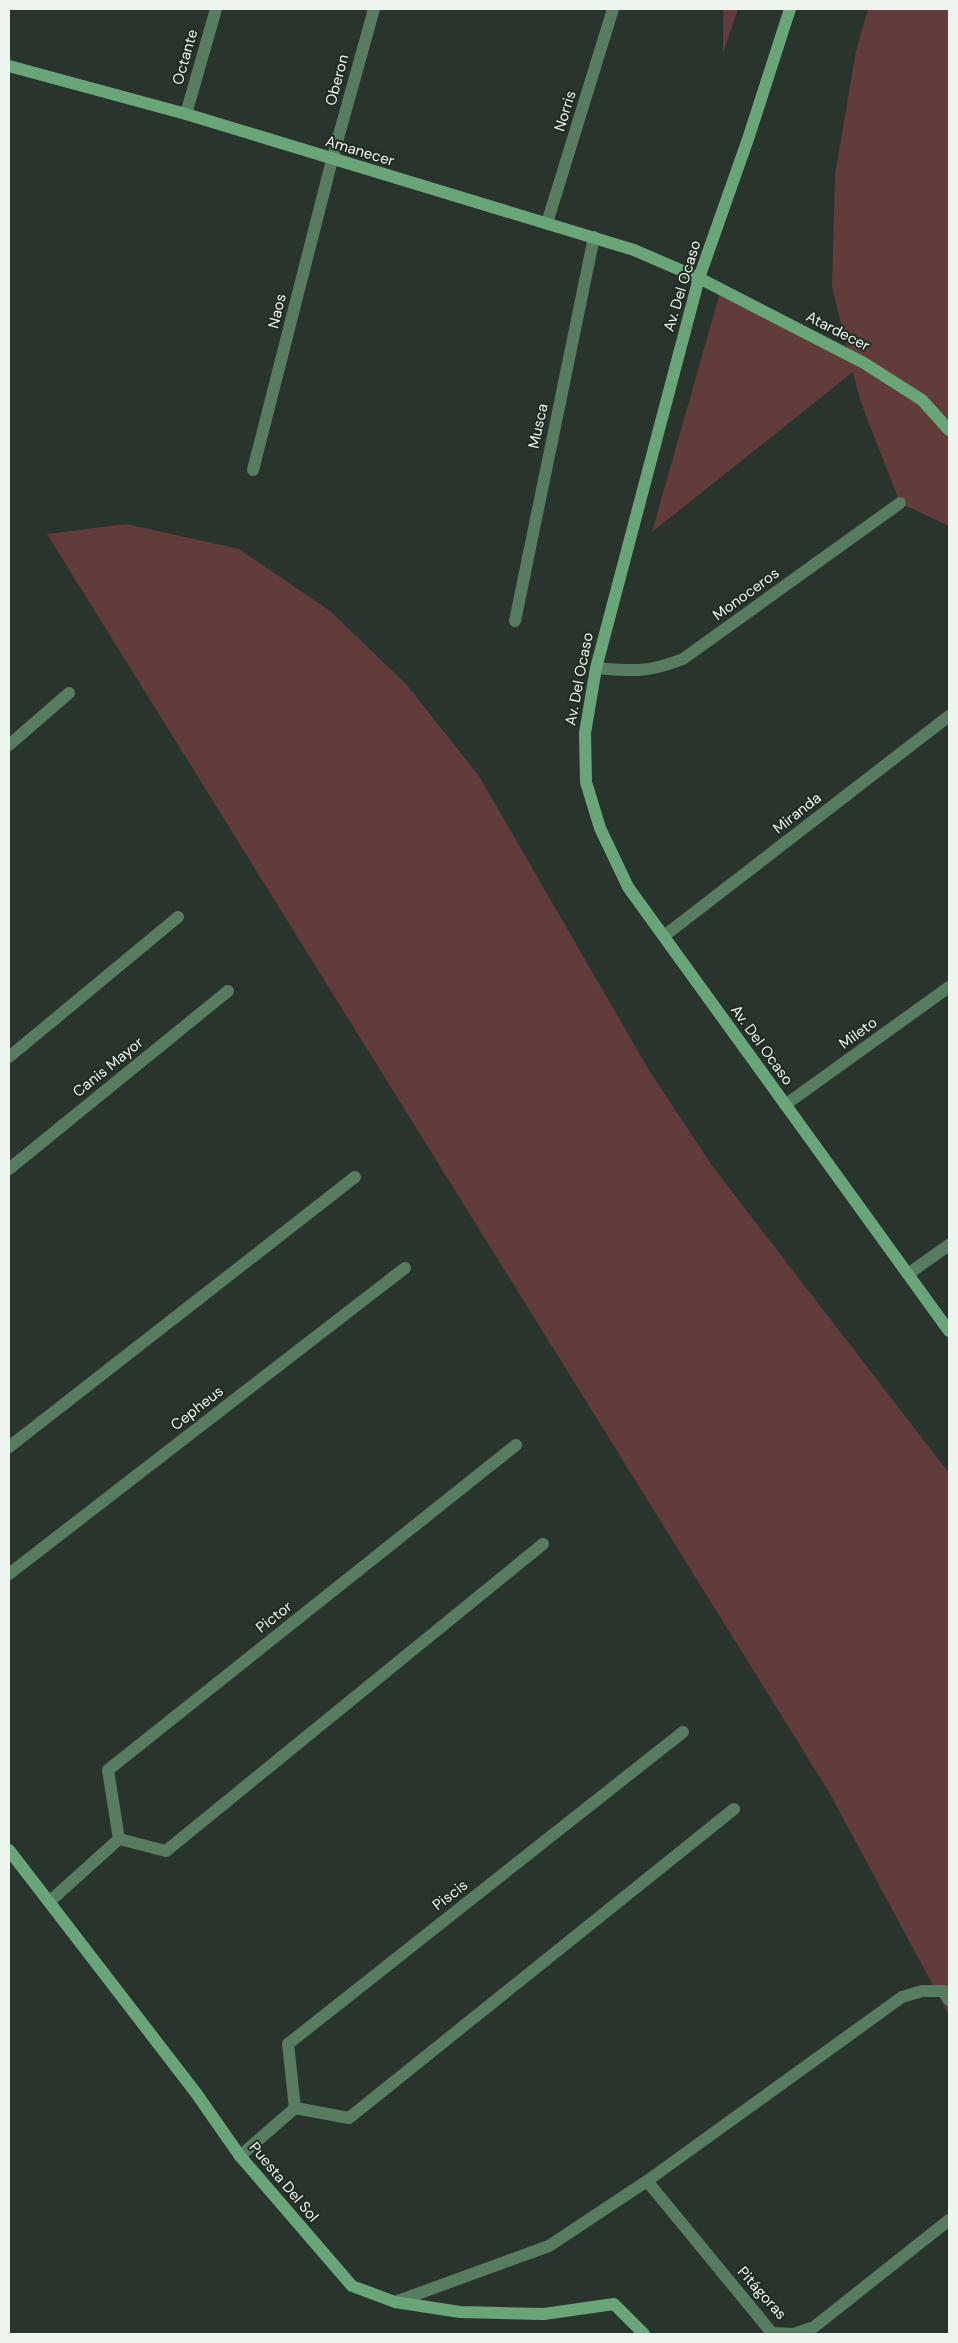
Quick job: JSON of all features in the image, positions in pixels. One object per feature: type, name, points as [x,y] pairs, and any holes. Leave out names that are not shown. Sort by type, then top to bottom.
[{"type":"street","name":"Octante","points":[[186,114],[216,9]]},
{"type":"street","name":"Oberon","points":[[332,160],[374,9]]},
{"type":"street","name":"Norris","points":[[547,223],[613,9]]},
{"type":"street","name":"Av. Del Ocaso","points":[[790,9],[748,139],[699,278],[596,668],[585,733],[586,782],[600,828],[628,887],[949,1331]]},
{"type":"street","name":"Amanecer","points":[[9,66],[186,114],[332,160],[594,237],[634,250],[699,278]]},
{"type":"street","name":"Naos","points":[[253,470],[332,160]]},
{"type":"street","name":"Musca","points":[[515,621],[594,237]]},
{"type":"street","name":"Atardecer","points":[[699,278],[864,363],[922,400],[949,430]]},
{"type":"street","name":"Monoceros","points":[[596,668],[640,671],[662,667],[683,659],[900,503]]},
{"type":"street","points":[[9,744],[69,694]]},
{"type":"street","name":"Miranda","points":[[664,936],[949,716]]},
{"type":"street","points":[[9,1057],[178,917]]},
{"type":"street","name":"Mileto","points":[[785,1105],[949,987]]},
{"type":"street","name":"Canis Mayor","points":[[9,1169],[228,991]]},
{"type":"street","points":[[9,1447],[355,1176]]},
{"type":"street","points":[[908,1274],[949,1245]]},
{"type":"street","name":"Cepheus","points":[[9,1574],[404,1268]]},
{"type":"street","name":"Pictor","points":[[119,1840],[108,1770],[516,1446]]},
{"type":"street","points":[[49,1902],[119,1840],[166,1850],[542,1544]]},
{"type":"street","name":"Piscis","points":[[295,2108],[288,2044],[683,1732]]},
{"type":"street","points":[[240,2156],[295,2108],[349,2118],[734,1809]]},
{"type":"street","name":"Puesta Del Sol","points":[[9,1850],[196,2094],[240,2156],[352,2286],[395,2302],[460,2312],[544,2314],[614,2304],[644,2334]]},
{"type":"street","points":[[395,2302],[549,2246],[647,2181],[902,1996],[922,1991],[944,1991],[949,2000]]},
{"type":"street","name":"Pitágoras","points":[[647,2181],[772,2332],[794,2334],[814,2327],[949,2220]]},
{"type":"shaded area","points":[[723,9],[738,9],[723,53]]},
{"type":"shaded area","points":[[868,9],[949,9],[949,526],[900,503],[860,400],[853,372],[652,532],[721,289],[849,355],[832,287],[835,175],[856,51]]},
{"type":"shaded area","points":[[126,524],[239,549],[330,611],[406,684],[479,776],[650,1072],[713,1167],[949,1473],[949,2015],[829,1792],[47,534]]}]
